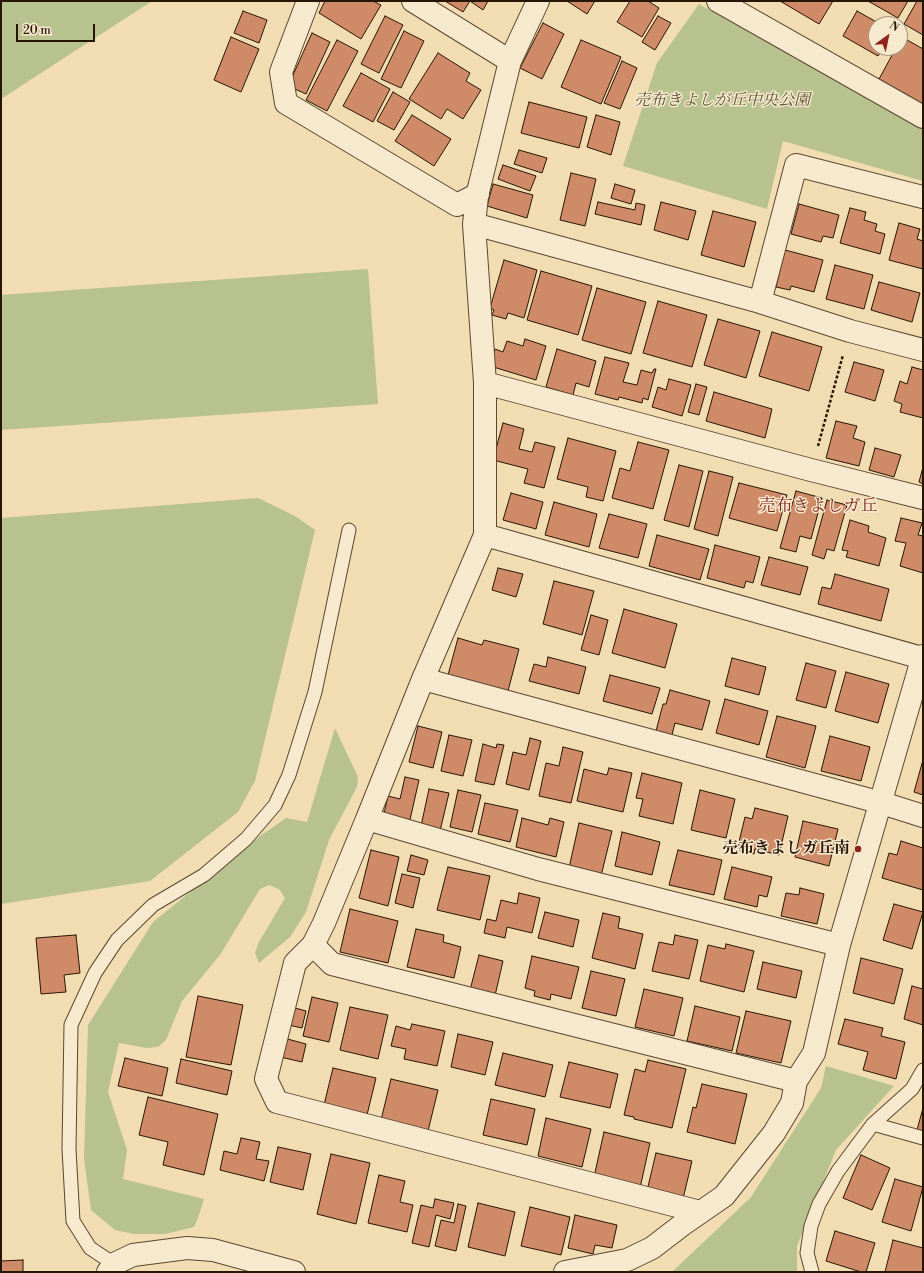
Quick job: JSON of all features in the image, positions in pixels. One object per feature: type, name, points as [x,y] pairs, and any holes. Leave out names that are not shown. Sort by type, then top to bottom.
[{"type":"street","points":[[308,1],[281,72],[286,103],[457,205],[478,194]]},
{"type":"street","points":[[413,1],[510,61]]},
{"type":"street","points":[[538,1],[510,61],[478,194],[474,224],[485,383],[485,535],[423,679],[324,922],[313,945],[295,963],[266,1079],[277,1102],[700,1212]]},
{"type":"street","points":[[718,1],[923,117]]},
{"type":"street","points":[[760,302],[796,165],[923,197]]},
{"type":"street","points":[[474,224],[760,302],[850,331],[923,350]]},
{"type":"street","points":[[485,383],[811,470],[923,498]]},
{"type":"street","points":[[485,535],[922,657],[882,803],[839,945],[814,1053],[796,1081],[792,1103],[774,1133],[724,1196],[652,1248],[627,1260],[565,1272]]},
{"type":"street","points":[[423,679],[882,803],[923,816]]},
{"type":"street","points":[[366,819],[538,869],[839,945]]},
{"type":"street","points":[[313,945],[332,964],[796,1081]]},
{"type":"street","points":[[111,1268],[133,1255],[187,1248],[213,1250],[294,1272]]},
{"type":"lane","points":[[111,1268],[90,1248],[73,1221],[69,1149],[71,1025],[95,973],[117,940],[153,905],[210,870],[246,839],[275,805],[289,775],[315,692],[349,530]]},
{"type":"lane","points":[[812,1272],[807,1253],[811,1226],[819,1204],[838,1171],[873,1124],[912,1089],[923,1070]]},
{"type":"lane","points":[[873,1124],[923,1138]]},
{"type":"path","points":[[811,470],[850,331]]},
{"type":"green space","points":[[1,1],[152,1],[1,99]]},
{"type":"green space","name":"売布きよしが丘中央公園","points":[[699,4],[923,130],[923,181],[783,141],[767,209],[623,166],[657,63]]},
{"type":"green space","points":[[368,269],[378,404],[1,430],[1,295]]},
{"type":"green space","points":[[258,498],[295,516],[315,530],[255,781],[238,812],[150,881],[1,904],[1,518]]},
{"type":"green space","points":[[335,728],[358,777],[357,787],[329,840],[306,912],[290,937],[259,963],[255,953],[259,942],[285,898],[279,889],[269,885],[260,889],[220,955],[182,1001],[166,1040],[158,1047],[147,1048],[119,1043],[108,1092],[127,1150],[123,1179],[204,1199],[194,1227],[165,1234],[134,1234],[115,1230],[91,1210],[84,1159],[88,1025],[153,922],[260,836],[286,818],[307,822]]},
{"type":"green space","points":[[826,1066],[894,1086],[836,1150],[797,1246],[797,1272],[672,1272],[751,1197],[821,1088]]},
{"type":"building","points":[[325,1],[373,1],[381,5],[361,39],[319,13]]},
{"type":"building","points":[[445,1],[470,1],[463,12]]},
{"type":"building","points":[[470,1],[488,1],[483,10]]},
{"type":"building","points":[[567,1],[595,1],[587,14]]},
{"type":"building","points":[[630,1],[648,1],[659,8],[642,37],[617,22]]},
{"type":"building","points":[[780,1],[833,1],[819,24]]},
{"type":"building","points":[[868,1],[908,1],[899,16],[894,16]]},
{"type":"building","points":[[917,1],[923,1],[923,35],[908,26],[908,17]]},
{"type":"building","points":[[243,11],[267,20],[259,43],[234,33]]},
{"type":"building","points":[[857,11],[868,17],[868,50],[843,36]]},
{"type":"building","points":[[385,16],[403,25],[379,73],[361,64]]},
{"type":"building","points":[[658,16],[671,23],[655,50],[642,42]]},
{"type":"building","points":[[543,23],[564,34],[542,79],[520,68]]},
{"type":"building","points":[[404,31],[424,41],[401,88],[381,79]]},
{"type":"building","points":[[312,33],[330,42],[306,94],[288,86]]},
{"type":"building","points":[[231,37],[259,49],[241,92],[214,80]]},
{"type":"building","points":[[337,40],[358,51],[327,111],[306,100]]},
{"type":"building","points":[[581,40],[621,57],[601,104],[561,87]]},
{"type":"building","points":[[908,40],[923,49],[923,104],[879,79],[892,56],[908,56]]},
{"type":"building","points":[[438,53],[470,73],[466,81],[481,90],[463,119],[447,109],[441,119],[409,99]]},
{"type":"building","points":[[622,61],[637,68],[620,109],[604,103]]},
{"type":"building","points":[[361,73],[390,89],[373,122],[343,106]]},
{"type":"building","points":[[393,92],[410,102],[394,130],[377,121]]},
{"type":"building","points":[[529,102],[587,117],[579,148],[521,133]]},
{"type":"building","points":[[412,115],[451,139],[434,166],[395,141]]},
{"type":"building","points":[[596,115],[620,122],[611,155],[587,147]]},
{"type":"building","points":[[519,150],[547,158],[542,173],[514,164]]},
{"type":"building","points":[[503,165],[536,176],[530,191],[498,179]]},
{"type":"building","points":[[571,173],[596,179],[585,226],[560,220]]},
{"type":"building","points":[[493,184],[533,195],[527,218],[487,206]]},
{"type":"building","points":[[615,184],[635,190],[631,204],[611,198]]},
{"type":"building","points":[[598,202],[635,210],[636,203],[645,205],[641,225],[595,214]]},
{"type":"building","points":[[661,202],[696,211],[688,240],[654,230]]},
{"type":"building","points":[[799,204],[839,215],[833,238],[823,236],[821,242],[791,234]]},
{"type":"building","points":[[850,208],[866,212],[864,220],[877,224],[875,231],[885,234],[880,254],[840,243]]},
{"type":"building","points":[[713,211],[756,222],[744,267],[701,255]]},
{"type":"building","points":[[899,223],[920,229],[917,239],[923,241],[923,269],[889,260]]},
{"type":"building","points":[[785,250],[823,260],[814,292],[791,286],[790,290],[776,287]]},
{"type":"building","points":[[504,260],[537,270],[524,318],[508,313],[506,319],[492,315],[494,310],[490,308]]},
{"type":"building","points":[[835,265],[873,275],[864,309],[826,299]]},
{"type":"building","points":[[541,271],[592,286],[578,335],[527,320]]},
{"type":"building","points":[[879,282],[920,293],[912,322],[871,310]]},
{"type":"building","points":[[597,288],[646,302],[631,354],[582,340]]},
{"type":"building","points":[[658,301],[707,315],[692,367],[643,353]]},
{"type":"building","points":[[718,319],[760,331],[746,378],[704,365]]},
{"type":"building","points":[[772,332],[822,347],[809,391],[759,376]]},
{"type":"building","points":[[525,339],[546,346],[536,380],[490,366],[495,349],[503,352],[507,341],[523,346]]},
{"type":"building","points":[[557,349],[596,361],[589,387],[576,383],[573,395],[546,387]]},
{"type":"building","points":[[605,357],[629,363],[623,382],[637,385],[641,370],[652,373],[654,369],[656,369],[648,400],[643,398],[642,403],[619,397],[618,400],[595,394]]},
{"type":"building","points":[[854,362],[884,370],[875,401],[845,392]]},
{"type":"building","points":[[912,367],[923,370],[923,418],[900,412],[902,404],[894,401],[900,381],[907,384]]},
{"type":"building","points":[[669,379],[691,385],[682,416],[652,407],[658,387],[666,390]]},
{"type":"building","points":[[696,384],[707,387],[699,415],[688,412]]},
{"type":"building","points":[[714,392],[772,409],[765,438],[706,421]]},
{"type":"building","points":[[836,421],[857,426],[853,438],[865,442],[859,466],[826,458]]},
{"type":"building","points":[[503,423],[524,429],[519,449],[532,452],[535,442],[555,447],[544,488],[524,483],[528,469],[493,460]]},
{"type":"building","points":[[568,438],[616,451],[603,501],[586,497],[588,487],[557,479]]},
{"type":"building","points":[[638,442],[669,450],[653,509],[612,498],[620,468],[630,471]]},
{"type":"building","points":[[875,448],[901,455],[894,477],[869,470]]},
{"type":"building","points":[[679,465],[703,471],[689,527],[664,520]]},
{"type":"building","points":[[923,467],[923,484],[919,482]]},
{"type":"building","points":[[709,471],[733,477],[718,536],[694,529]]},
{"type":"building","points":[[739,483],[787,495],[777,531],[729,518]]},
{"type":"building","points":[[796,491],[822,498],[811,539],[800,536],[796,552],[780,548]]},
{"type":"building","points":[[511,493],[543,502],[536,529],[503,520]]},
{"type":"building","points":[[827,500],[847,505],[834,551],[827,549],[824,559],[812,555]]},
{"type":"building","points":[[554,502],[597,514],[589,547],[545,535]]},
{"type":"building","points":[[609,514],[647,524],[638,558],[599,548]]},
{"type":"building","points":[[901,518],[922,523],[918,535],[923,536],[923,573],[900,566],[906,543],[895,541]]},
{"type":"building","points":[[850,520],[869,526],[868,532],[886,538],[879,566],[846,557],[848,551],[842,550]]},
{"type":"building","points":[[657,535],[709,549],[700,580],[649,566]]},
{"type":"building","points":[[715,545],[760,557],[753,583],[746,581],[744,588],[707,578]]},
{"type":"building","points":[[769,557],[808,567],[800,595],[761,585]]},
{"type":"building","points":[[498,568],[523,574],[516,597],[492,590]]},
{"type":"building","points":[[835,574],[889,589],[881,621],[818,604],[822,587],[831,589]]},
{"type":"building","points":[[554,581],[594,591],[582,635],[543,624]]},
{"type":"building","points":[[624,609],[677,624],[665,668],[612,653]]},
{"type":"building","points":[[591,615],[608,620],[599,655],[581,650]]},
{"type":"building","points":[[458,638],[482,645],[484,640],[519,649],[508,691],[448,675]]},
{"type":"building","points":[[548,657],[586,667],[579,694],[529,681],[534,664],[546,667]]},
{"type":"building","points":[[732,658],[766,667],[759,695],[725,686]]},
{"type":"building","points":[[806,663],[836,671],[826,708],[796,700]]},
{"type":"building","points":[[846,672],[889,684],[878,723],[835,711]]},
{"type":"building","points":[[610,675],[660,688],[652,714],[603,701]]},
{"type":"building","points":[[670,690],[710,701],[702,730],[675,723],[672,735],[656,731],[663,704],[666,704]]},
{"type":"building","points":[[725,699],[768,711],[759,745],[716,733]]},
{"type":"building","points":[[777,716],[816,726],[805,768],[766,757]]},
{"type":"building","points":[[418,726],[442,732],[433,768],[409,762]]},
{"type":"building","points":[[449,735],[472,740],[463,776],[441,771]]},
{"type":"building","points":[[830,736],[870,747],[861,781],[821,771]]},
{"type":"building","points":[[530,738],[541,741],[529,790],[506,784],[513,752],[526,755]]},
{"type":"building","points":[[483,744],[496,748],[497,744],[504,745],[494,785],[475,781]]},
{"type":"building","points":[[563,747],[583,752],[571,803],[539,796],[546,763],[559,766]]},
{"type":"building","points":[[923,760],[923,795],[914,792]]},
{"type":"building","points":[[609,768],[632,773],[623,812],[577,801],[584,769],[607,775]]},
{"type":"building","points":[[642,773],[682,783],[673,824],[639,816],[643,799],[636,798]]},
{"type":"building","points":[[405,777],[419,780],[409,824],[383,818],[388,796],[400,799]]},
{"type":"building","points":[[429,789],[449,793],[440,831],[421,826]]},
{"type":"building","points":[[458,790],[481,795],[472,832],[450,827]]},
{"type":"building","points":[[700,790],[735,799],[726,838],[691,830]]},
{"type":"building","points":[[485,803],[518,810],[510,842],[478,834]]},
{"type":"building","points":[[755,808],[788,816],[779,855],[755,849],[754,854],[737,850],[745,817],[752,819]]},
{"type":"building","points":[[522,818],[548,825],[550,818],[564,822],[556,857],[516,847]]},
{"type":"building","points":[[803,821],[838,829],[829,866],[795,857]]},
{"type":"building","points":[[579,823],[612,831],[601,876],[569,868]]},
{"type":"building","points":[[622,832],[660,842],[652,875],[615,866]]},
{"type":"building","points":[[901,841],[923,848],[923,890],[882,878],[889,853],[897,855]]},
{"type":"building","points":[[371,850],[399,857],[388,906],[359,898]]},
{"type":"building","points":[[678,850],[722,860],[714,895],[669,885]]},
{"type":"building","points":[[411,855],[428,860],[424,875],[407,871]]},
{"type":"building","points":[[448,867],[490,876],[480,920],[437,910]]},
{"type":"building","points":[[732,867],[772,877],[767,897],[759,895],[757,907],[724,899]]},
{"type":"building","points":[[402,874],[420,878],[413,908],[395,903]]},
{"type":"building","points":[[800,888],[824,894],[817,924],[781,916],[786,893],[799,895]]},
{"type":"building","points":[[519,893],[540,898],[532,933],[507,927],[505,938],[484,933],[487,919],[496,921],[501,900],[517,904]]},
{"type":"building","points":[[894,904],[923,912],[912,949],[883,940]]},
{"type":"building","points":[[350,909],[398,921],[388,963],[340,952]]},
{"type":"building","points":[[545,912],[579,920],[573,947],[538,938]]},
{"type":"building","points":[[603,913],[620,917],[618,928],[643,934],[635,969],[592,958]]},
{"type":"building","points":[[416,929],[444,935],[443,942],[461,947],[454,978],[407,967]]},
{"type":"building","points":[[76,935],[80,973],[64,975],[66,992],[41,994],[36,938]]},
{"type":"building","points":[[675,935],[698,940],[689,979],[652,971],[659,942],[673,945]]},
{"type":"building","points":[[726,944],[754,951],[744,992],[700,981],[708,945],[725,949]]},
{"type":"building","points":[[479,955],[503,961],[494,1000],[469,994]]},
{"type":"building","points":[[532,956],[579,967],[571,999],[551,994],[550,1000],[534,996],[535,991],[525,988]]},
{"type":"building","points":[[861,958],[903,969],[894,1004],[853,993]]},
{"type":"building","points":[[763,962],[802,971],[796,998],[757,989]]},
{"type":"building","points":[[591,971],[625,979],[616,1016],[582,1008]]},
{"type":"building","points":[[912,986],[923,989],[923,1025],[904,1019]]},
{"type":"building","points":[[644,989],[683,998],[674,1036],[635,1027]]},
{"type":"building","points":[[198,996],[243,1005],[231,1065],[186,1057]]},
{"type":"building","points":[[312,997],[338,1003],[329,1042],[303,1036]]},
{"type":"building","points":[[288,1006],[306,1011],[302,1028],[284,1024]]},
{"type":"building","points":[[695,1006],[740,1017],[732,1051],[687,1041]]},
{"type":"building","points":[[350,1007],[388,1015],[378,1059],[340,1050]]},
{"type":"building","points":[[746,1011],[791,1021],[781,1063],[736,1053]]},
{"type":"building","points":[[845,1019],[883,1028],[881,1036],[905,1042],[896,1079],[863,1070],[868,1052],[838,1044]]},
{"type":"building","points":[[412,1024],[445,1031],[437,1066],[404,1059],[406,1049],[391,1046],[396,1026],[410,1030]]},
{"type":"building","points":[[458,1034],[493,1042],[485,1075],[451,1067]]},
{"type":"building","points":[[280,1037],[306,1044],[302,1062],[276,1056]]},
{"type":"building","points":[[503,1053],[553,1065],[545,1097],[495,1085]]},
{"type":"building","points":[[125,1058],[168,1068],[162,1096],[118,1086]]},
{"type":"building","points":[[181,1059],[232,1071],[227,1095],[176,1083]]},
{"type":"building","points":[[648,1060],[686,1069],[672,1128],[634,1119],[634,1117],[624,1115],[635,1069],[645,1072]]},
{"type":"building","points":[[569,1062],[618,1074],[610,1108],[560,1097]]},
{"type":"building","points":[[333,1068],[376,1078],[366,1119],[323,1109]]},
{"type":"building","points":[[391,1079],[438,1090],[428,1131],[381,1120]]},
{"type":"building","points":[[702,1084],[747,1094],[735,1144],[687,1132],[693,1107],[696,1108]]},
{"type":"building","points":[[148,1097],[218,1114],[204,1175],[163,1165],[168,1142],[139,1135]]},
{"type":"building","points":[[491,1099],[535,1109],[527,1145],[483,1135]]},
{"type":"building","points":[[923,1108],[923,1131],[917,1130]]},
{"type":"building","points":[[546,1118],[591,1129],[582,1167],[538,1156]]},
{"type":"building","points":[[604,1132],[650,1143],[640,1188],[594,1177]]},
{"type":"building","points":[[241,1138],[260,1142],[256,1159],[269,1161],[264,1181],[220,1170],[224,1151],[237,1154]]},
{"type":"building","points":[[278,1147],[311,1154],[303,1190],[270,1182]]},
{"type":"building","points":[[656,1153],[692,1161],[682,1203],[646,1195]]},
{"type":"building","points":[[331,1154],[370,1163],[356,1224],[317,1214]]},
{"type":"building","points":[[861,1155],[890,1168],[872,1210],[843,1198]]},
{"type":"building","points":[[379,1175],[405,1181],[400,1202],[413,1205],[407,1232],[368,1223]]},
{"type":"building","points":[[895,1179],[923,1187],[911,1231],[882,1222]]},
{"type":"building","points":[[435,1199],[454,1203],[450,1219],[436,1215],[429,1247],[412,1243],[421,1205],[433,1208]]},
{"type":"building","points":[[478,1203],[515,1212],[505,1256],[468,1247]]},
{"type":"building","points":[[458,1204],[466,1206],[456,1251],[435,1246],[441,1220],[454,1223]]},
{"type":"building","points":[[530,1207],[570,1217],[561,1255],[521,1246]]},
{"type":"building","points":[[575,1215],[617,1225],[612,1248],[595,1245],[593,1254],[568,1248]]},
{"type":"building","points":[[835,1231],[875,1243],[866,1272],[861,1272],[826,1261]]},
{"type":"building","points":[[893,1240],[923,1248],[923,1272],[885,1272]]},
{"type":"building","points":[[23,1260],[23,1272],[1,1272],[1,1261]]},
{"type":"place","name":"売布きよしガ丘南","points":[[858,849]]},
{"type":"district","name":"売布きよしガ丘","points":[[818,507]]}]
